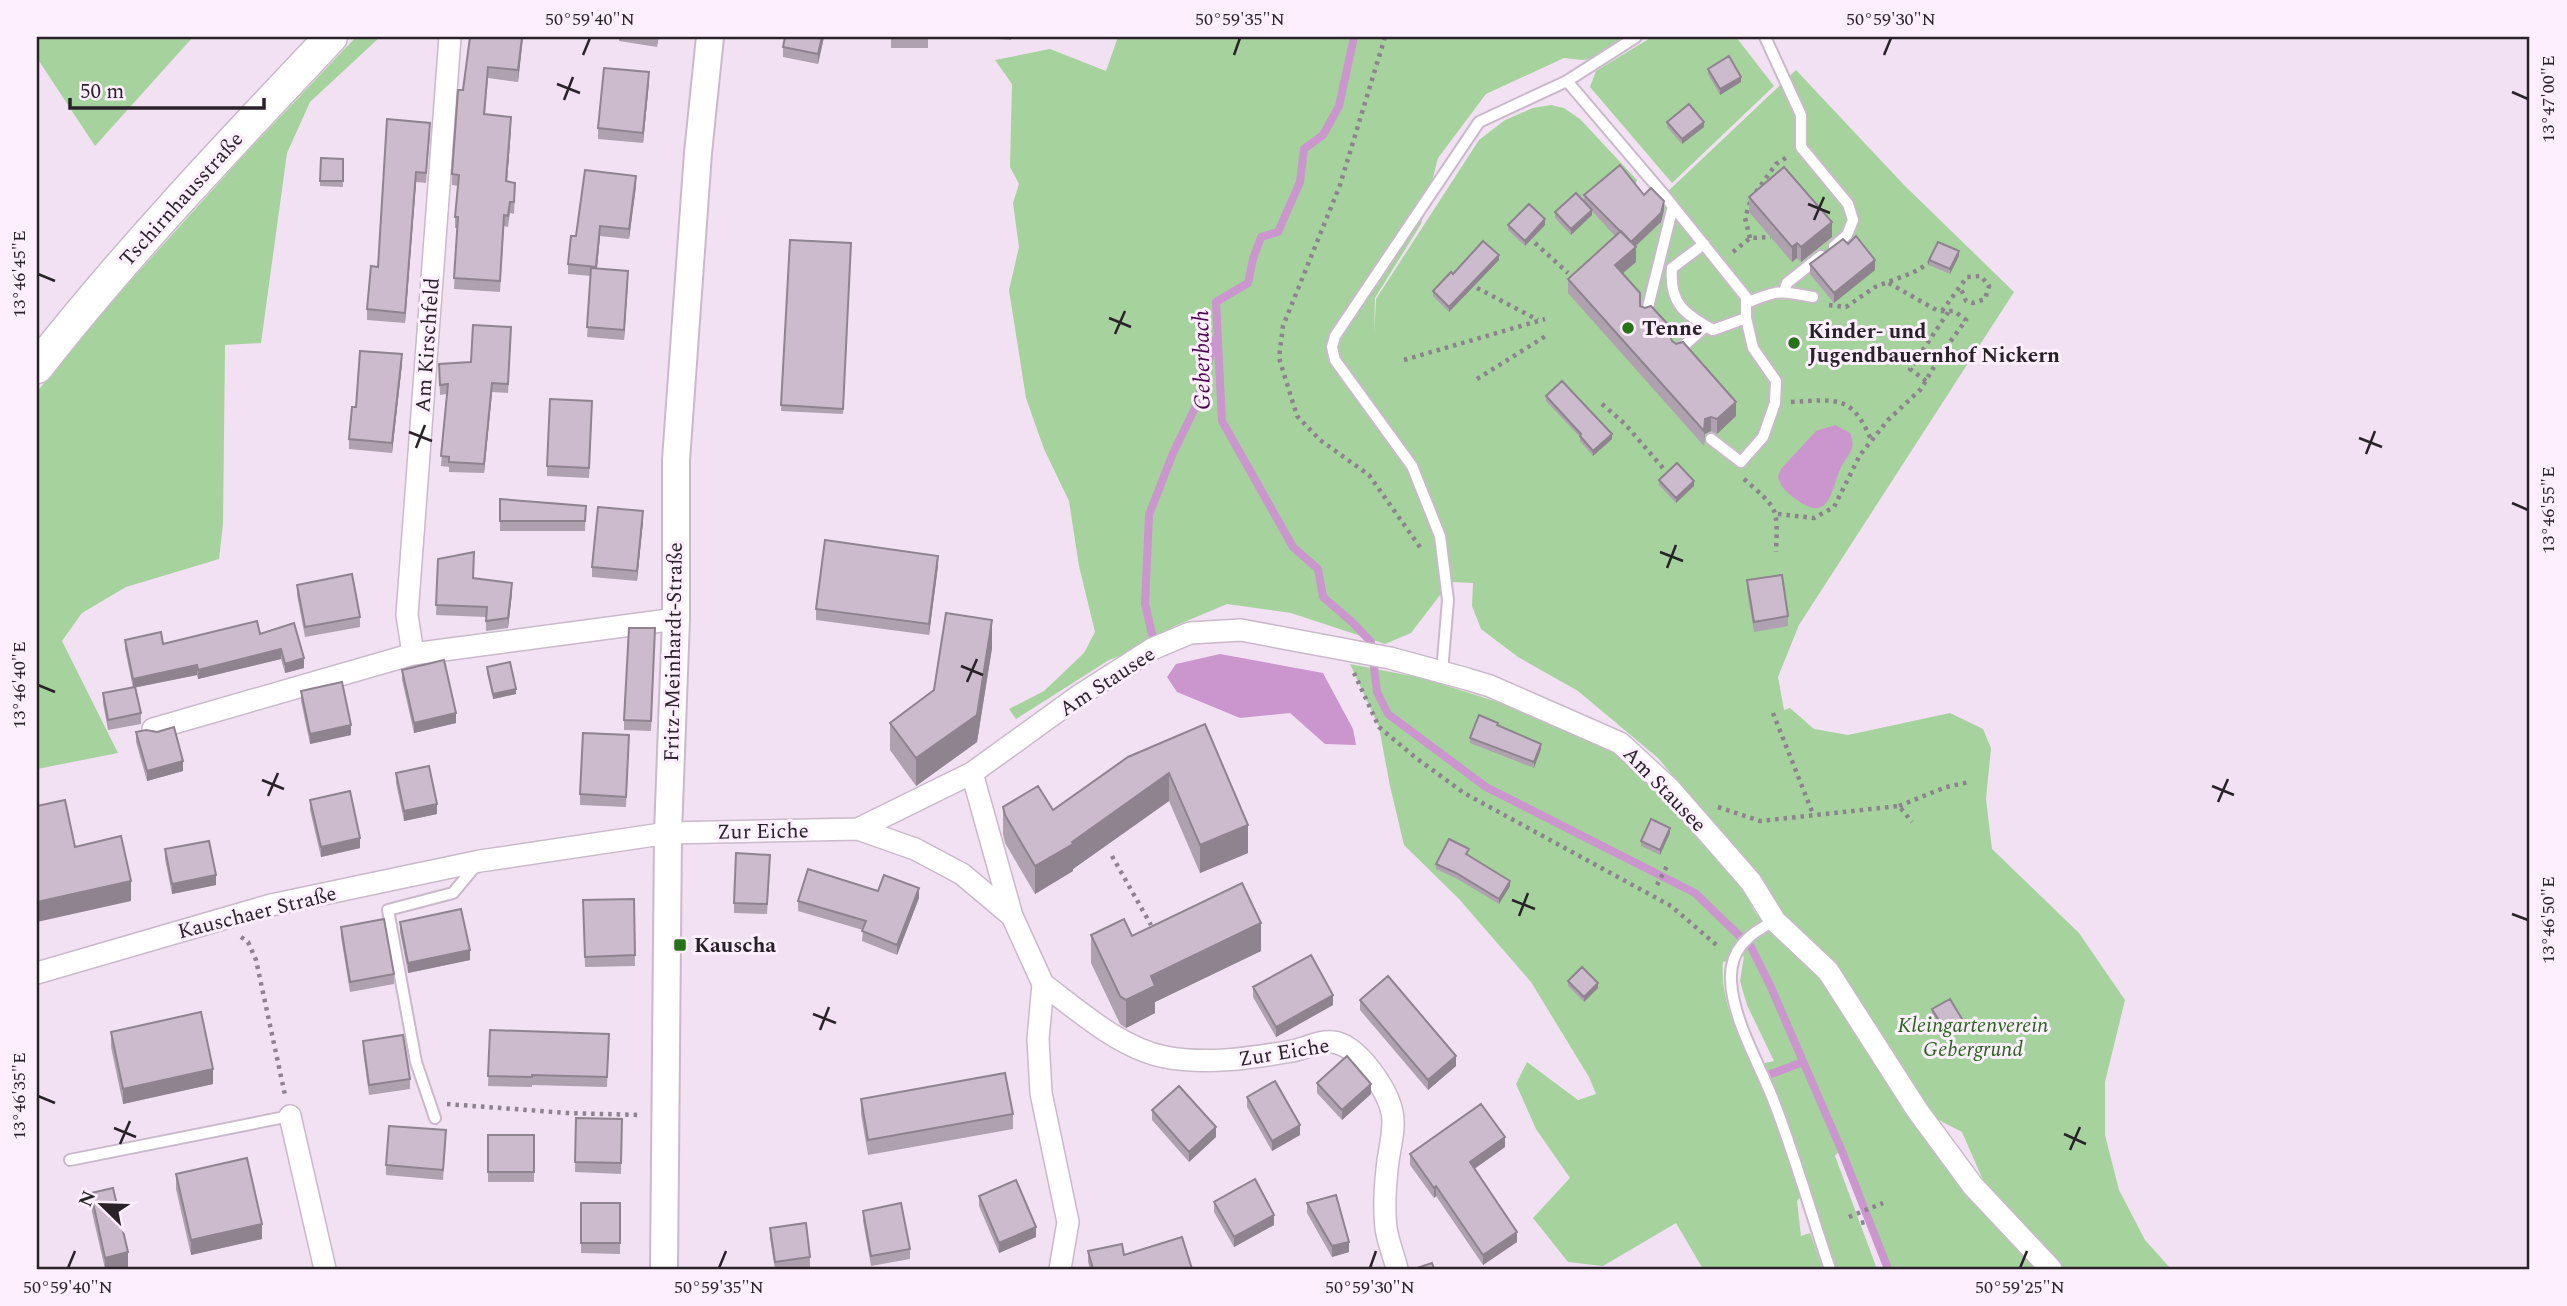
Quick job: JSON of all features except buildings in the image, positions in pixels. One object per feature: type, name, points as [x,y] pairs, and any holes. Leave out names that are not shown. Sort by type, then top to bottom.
[{"type":"main road","name":"Tschirnhausstraße","points":[[37,366],[236,138],[331,37]]},
{"type":"street","name":"Am Kirschfeld","points":[[412,654],[407,615],[450,37]]},
{"type":"street","name":"Fritz-Meinhardt-Straße","points":[[664,1269],[668,833],[676,619],[676,460],[698,153],[710,37]]},
{"type":"street","points":[[153,729],[412,654],[676,619]]},
{"type":"street","name":"Am Stausee","points":[[1030,734],[1080,695],[1161,645],[1190,634],[1241,630],[1280,639],[1350,649],[1490,686],[1620,743],[1669,788],[1751,882],[1775,921],[1828,971],[1917,1110],[1973,1186],[2051,1269]]},
{"type":"street","name":"Zur Eiche","points":[[858,829],[972,773],[1030,734]]},
{"type":"street","name":"Zur Eiche","points":[[972,773],[1012,916],[1043,984],[1132,1045],[1165,1057],[1226,1061],[1295,1051],[1326,1041],[1345,1047],[1364,1061],[1382,1087],[1392,1113],[1386,1172],[1386,1229],[1397,1269]]},
{"type":"street","name":"Zur Eiche","points":[[668,833],[858,829],[915,849],[962,874],[1012,916]]},
{"type":"street","name":"Kauschaer Straße","points":[[37,973],[271,905],[480,861],[668,833]]},
{"type":"street","name":"Zur Eiche","points":[[1043,984],[1038,1039],[1041,1093],[1068,1222],[1060,1269]]},
{"type":"street","points":[[290,1116],[325,1269]]},
{"type":"lane","points":[[1442,672],[1448,600],[1440,536],[1412,466],[1335,360],[1332,347],[1335,337],[1479,122],[1567,81],[1636,37]]},
{"type":"lane","points":[[1765,37],[1801,115],[1801,147],[1848,204],[1853,220],[1847,236],[1787,283],[1784,291]]},
{"type":"lane","points":[[1567,81],[1673,206],[1746,298],[1746,318],[1753,348],[1776,381],[1775,403],[1763,438],[1741,462],[1711,439]]},
{"type":"lane","points":[[1646,315],[1673,206]]},
{"type":"lane","points":[[1654,280],[1703,244]]},
{"type":"lane","points":[[1672,268],[1670,289],[1689,317],[1713,330],[1746,318]]},
{"type":"lane","points":[[1746,303],[1772,292],[1784,291],[1813,297]]},
{"type":"lane","points":[[1678,351],[1706,326]]},
{"type":"lane","points":[[435,1118],[416,1062],[388,910],[453,893],[480,861]]},
{"type":"lane","points":[[1775,921],[1744,941],[1734,961],[1731,981],[1738,1012],[1774,1102],[1830,1269]]},
{"type":"lane","points":[[71,1160],[290,1116]]},
{"type":"path","points":[[1385,37],[1340,185],[1283,326],[1279,358],[1297,416],[1320,440],[1369,475],[1423,551]]},
{"type":"path","points":[[1771,237],[1748,240],[1745,218],[1748,203],[1776,164],[1801,147]]},
{"type":"path","points":[[1535,243],[1568,273]]},
{"type":"path","points":[[1813,297],[1832,307],[1846,307],[1875,287],[1912,273],[1931,262]]},
{"type":"path","points":[[1942,311],[1961,289],[1967,277],[1980,276],[1989,286],[1989,293],[1985,299],[1973,303],[1966,301],[1961,289]]},
{"type":"path","points":[[1778,514],[1814,518],[1834,507],[1849,474],[1871,441],[1888,420],[1921,389],[1966,320],[1962,315],[1942,311],[1887,282]]},
{"type":"path","points":[[1477,288],[1538,321]]},
{"type":"path","points":[[1926,381],[1910,369],[1949,311]]},
{"type":"path","points":[[1404,360],[1545,318]]},
{"type":"path","points":[[1477,379],[1549,334]]},
{"type":"path","points":[[1775,403],[1822,399],[1847,405],[1863,420],[1871,441]]},
{"type":"path","points":[[1602,404],[1625,424],[1663,468]]},
{"type":"path","points":[[1741,462],[1744,479],[1764,495],[1778,514],[1776,552]]},
{"type":"path","points":[[1350,649],[1379,727],[1416,758],[1464,793],[1671,906],[1734,961]]},
{"type":"path","points":[[1773,713],[1813,814]]},
{"type":"path","points":[[1715,806],[1760,821],[1790,819],[1813,814],[1899,806],[1946,787],[1969,782]]},
{"type":"path","points":[[1899,806],[1912,822]]},
{"type":"path","points":[[1112,856],[1151,925]]},
{"type":"path","points":[[1657,885],[1668,864]]},
{"type":"path","points":[[217,920],[248,942],[256,960],[290,1116]]},
{"type":"path","points":[[429,1100],[461,1107],[666,1116]]},
{"type":"path","points":[[1849,1217],[1883,1203]]},
{"type":"path","points":[[1861,1223],[1869,1220]]},
{"type":"green space","points":[[37,37],[193,37],[95,146],[37,58]]},
{"type":"green space","points":[[356,37],[380,37],[310,102],[287,153],[261,343],[225,345],[223,524],[219,559],[126,587],[82,613],[62,641],[118,753],[37,769],[37,392],[79,338],[243,156]]},
{"type":"green space","name":"Kleingartenverein Gebergrund","points":[[1118,37],[1628,37],[1593,59],[1564,58],[1486,94],[1438,158],[1421,224],[1375,298],[1374,334],[1376,299],[1479,140],[1505,120],[1533,108],[1551,105],[1564,108],[1580,119],[1637,180],[1633,193],[1640,203],[1664,195],[1796,70],[1904,185],[2014,292],[1799,625],[1778,677],[1784,710],[1790,708],[1814,729],[1848,735],[1950,713],[1983,729],[1991,748],[1986,799],[1992,849],[2079,933],[2125,1000],[2105,1082],[2105,1135],[2119,1190],[2145,1240],[2171,1269],[2064,1269],[1986,1187],[1962,1132],[1933,1117],[1783,918],[1763,883],[1658,758],[1578,691],[1518,657],[1481,629],[1472,606],[1473,583],[1450,582],[1411,633],[1385,644],[1291,613],[1227,604],[1175,626],[1137,649],[1109,660],[1016,719],[1009,709],[1044,691],[1084,653],[1095,632],[1079,566],[1069,501],[1044,449],[1026,398],[1009,290],[1019,247],[1013,203],[1019,184],[1010,167],[1012,84],[995,60],[1050,49],[1106,71]]},
{"type":"green space","points":[[1652,37],[1736,37],[1774,86],[1672,183],[1590,87],[1596,71]]},
{"type":"green space","points":[[1350,664],[1422,678],[1523,710],[1618,753],[1662,794],[1741,886],[1755,912],[1770,930],[1824,978],[2042,1269],[1888,1269],[1840,1150],[1835,1156],[1877,1269],[1836,1269],[1807,1189],[1797,1201],[1801,1236],[1810,1233],[1823,1269],[1703,1269],[1676,1223],[1603,1266],[1568,1262],[1533,1218],[1570,1178],[1536,1129],[1516,1084],[1527,1062],[1578,1100],[1596,1094],[1589,1077],[1531,982],[1459,899],[1404,845],[1379,727]],"holes":[[[1744,956],[1740,981],[1747,1005],[1774,1061],[1752,1066],[1727,1003],[1723,962]]]},
{"type":"shaded area","points":[[1835,425],[1850,433],[1852,448],[1827,502],[1822,507],[1815,508],[1805,505],[1788,493],[1778,476],[1781,469],[1816,431]]},
{"type":"shaded area","points":[[1220,654],[1323,673],[1353,729],[1356,745],[1325,744],[1290,713],[1240,718],[1177,692],[1167,677],[1176,664]]},
{"type":"waterway","name":"Geberbach","points":[[1354,37],[1339,106],[1323,135],[1304,149],[1300,182],[1278,232],[1261,237],[1248,283],[1216,302],[1222,421],[1293,547],[1318,569],[1323,597],[1371,642],[1377,692],[1388,714],[1486,787],[1695,893],[1751,947],[1841,1149],[1888,1269]]},
{"type":"waterway","name":"Geberbach","points":[[1156,641],[1145,604],[1149,515],[1173,453],[1195,408],[1215,340]]},
{"type":"waterway","points":[[1763,1077],[1803,1062]]},
{"type":"place","name":"Tenne","points":[[1628,328]]},
{"type":"place","name":"Kinder- und Jugendbauernhof Nickern","points":[[1794,343]]},
{"type":"place","name":"Kauscha","points":[[680,945]]}]
